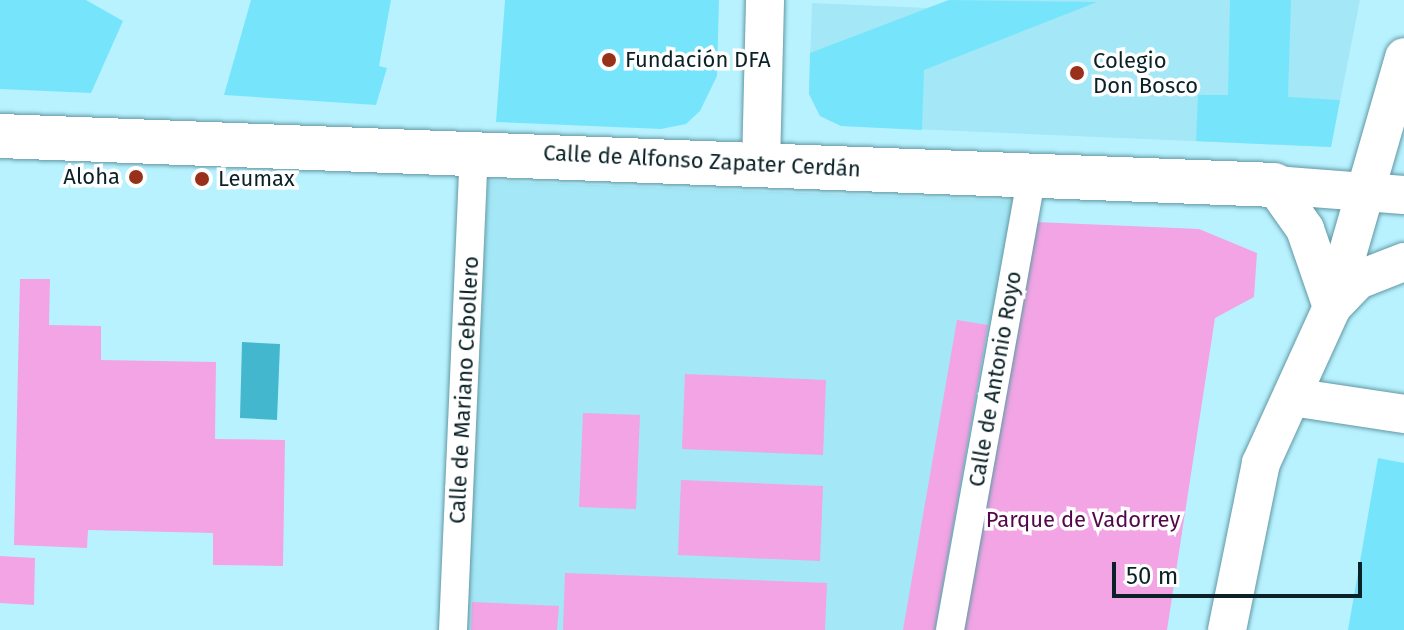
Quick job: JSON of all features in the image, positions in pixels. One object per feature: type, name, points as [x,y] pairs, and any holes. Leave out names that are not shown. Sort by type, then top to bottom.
[{"type":"street","points":[[761,165],[765,0]]},
{"type":"street","points":[[1227,630],[1261,463],[1386,193],[1403,71]]},
{"type":"street","name":"Calle de Alfonso Zapater Cerdán","points":[[0,136],[474,151],[1274,185],[1386,193]]},
{"type":"street","name":"Calle de Mariano Cebollero","points":[[453,630],[474,151]]},
{"type":"street","name":"Calle de Antonio Royo","points":[[950,630],[1032,175]]},
{"type":"street","points":[[1274,185],[1305,229],[1332,307]]},
{"type":"street","points":[[1332,307],[1358,280],[1404,262]]},
{"type":"street","points":[[1292,397],[1404,414]]},
{"type":"shaded area","name":"Colegio Don Bosco","points":[[949,0],[1360,0],[1331,147],[841,126],[820,116],[809,94],[812,3],[927,8]]},
{"type":"shaded area","points":[[488,181],[1015,201],[940,630],[467,630]]},
{"type":"shaded area","points":[[242,342],[280,344],[277,420],[240,418]]},
{"type":"green space","name":"Parque de Vadorrey","points":[[1036,222],[1199,229],[1257,253],[1254,297],[1215,318],[1167,630],[964,630]]},
{"type":"green space","points":[[20,279],[50,279],[49,325],[101,326],[101,360],[216,362],[215,439],[285,440],[283,566],[213,565],[213,533],[88,530],[87,548],[14,545]]},
{"type":"green space","points":[[957,320],[988,325],[935,630],[903,630]]},
{"type":"green space","points":[[685,374],[826,380],[823,455],[682,449]]},
{"type":"green space","points":[[583,413],[640,415],[636,509],[579,507]]},
{"type":"green space","points":[[681,480],[823,486],[820,561],[678,555]]},
{"type":"green space","points":[[0,556],[35,558],[34,605],[0,603]]},
{"type":"green space","points":[[565,573],[827,583],[825,630],[563,630]]},
{"type":"green space","points":[[472,602],[559,606],[557,630],[471,630]]},
{"type":"building","points":[[0,0],[86,0],[123,21],[91,93],[0,89]]},
{"type":"building","points":[[251,0],[391,0],[379,66],[387,68],[376,105],[224,95]]},
{"type":"building","name":"Fundación DFA","points":[[505,0],[719,0],[717,76],[700,111],[686,124],[661,129],[496,122]]},
{"type":"building","points":[[949,0],[1097,2],[924,70],[922,130],[841,126],[820,116],[809,94],[810,53]]},
{"type":"building","points":[[1230,0],[1291,0],[1288,97],[1340,100],[1331,147],[1196,141],[1198,95],[1228,95]]},
{"type":"building","points":[[1378,458],[1404,463],[1404,630],[1348,630]]},
{"type":"place","name":"Fundación DFA","points":[[609,60]]},
{"type":"place","name":"Colegio Don Bosco","points":[[1077,73]]},
{"type":"place","name":"Aloha","points":[[136,177]]},
{"type":"place","name":"Leumax","points":[[202,179]]}]
